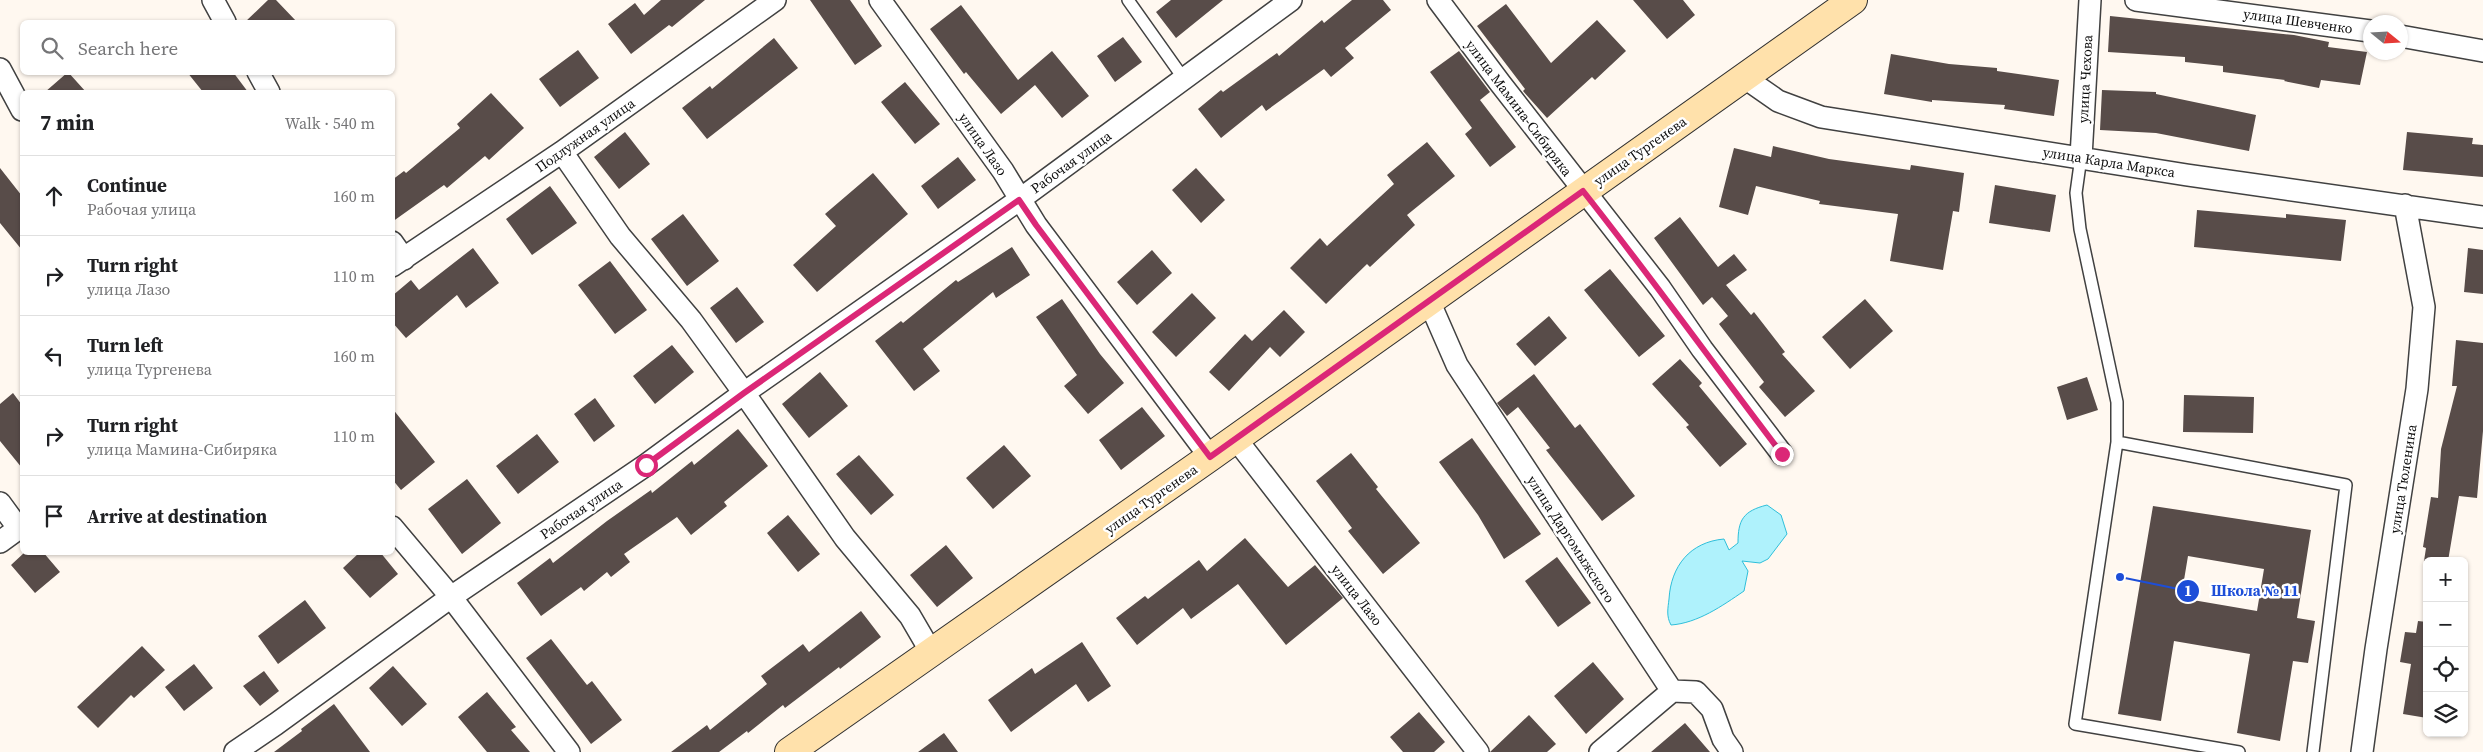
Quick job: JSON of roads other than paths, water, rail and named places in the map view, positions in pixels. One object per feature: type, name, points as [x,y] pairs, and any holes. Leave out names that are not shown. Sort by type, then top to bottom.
[{"type":"street","points":[[213,0],[224,20]]},
{"type":"street","name":"Подлужная улица","points":[[396,256],[562,152],[775,0]]},
{"type":"street","name":"улица Лазо","points":[[880,0],[1003,171],[1036,225],[1210,457]]},
{"type":"street","name":"Рабочая улица","points":[[235,752],[451,597],[646,465],[744,393],[1019,200],[1291,0]]},
{"type":"street","name":"улица Мамина-Сибиряка","points":[[1438,0],[1583,191],[1660,288],[1702,349],[1782,454]]},
{"type":"street","name":"улица Тургенева","points":[[790,752],[1236,439],[1853,0]]},
{"type":"street","name":"улица Чехова","points":[[2081,157],[2090,0]]},
{"type":"street","name":"улица Шевченко","points":[[2136,0],[2363,30]]},
{"type":"street","points":[[2408,37],[2483,51]]},
{"type":"street","points":[[0,69],[20,106]]},
{"type":"street","points":[[260,75],[269,90]]},
{"type":"street","name":"улица Карла Маркса","points":[[1745,78],[1778,100],[1821,118],[2187,175],[2483,217]]},
{"type":"street","points":[[562,152],[620,236],[691,320],[846,538],[910,616],[931,652]]},
{"type":"street","name":"улица Тюленина","points":[[2362,752],[2376,649],[2417,390],[2424,307],[2405,205]]},
{"type":"street","name":"улица Даргомыжского","points":[[1429,301],[1457,365],[1672,691]]},
{"type":"street","name":"улица Лазо","points":[[1236,439],[1478,752]]},
{"type":"street","points":[[0,503],[20,527]]},
{"type":"street","points":[[0,542],[20,529]]},
{"type":"street","points":[[395,531],[451,597],[569,752]]},
{"type":"street","points":[[1600,752],[1672,691],[1696,692],[1712,709],[1723,739],[1732,752]]},
{"type":"lane","points":[[1128,0],[1184,79]]},
{"type":"lane","points":[[2081,157],[2076,193],[2080,229],[2117,402],[2117,442],[2075,724],[2239,752]]},
{"type":"lane","points":[[2117,442],[2346,485],[2313,752]]},
{"type":"water","points":[[1767,505],[1781,515],[1787,534],[1768,559],[1760,563],[1742,561],[1748,571],[1744,591],[1700,617],[1681,624],[1671,625],[1668,612],[1671,587],[1678,566],[1684,558],[1701,545],[1712,541],[1724,539],[1729,550],[1738,543],[1739,528],[1747,514],[1752,510]]},
{"type":"place","name":"Школа № 11","points":[[2120,577]]}]
